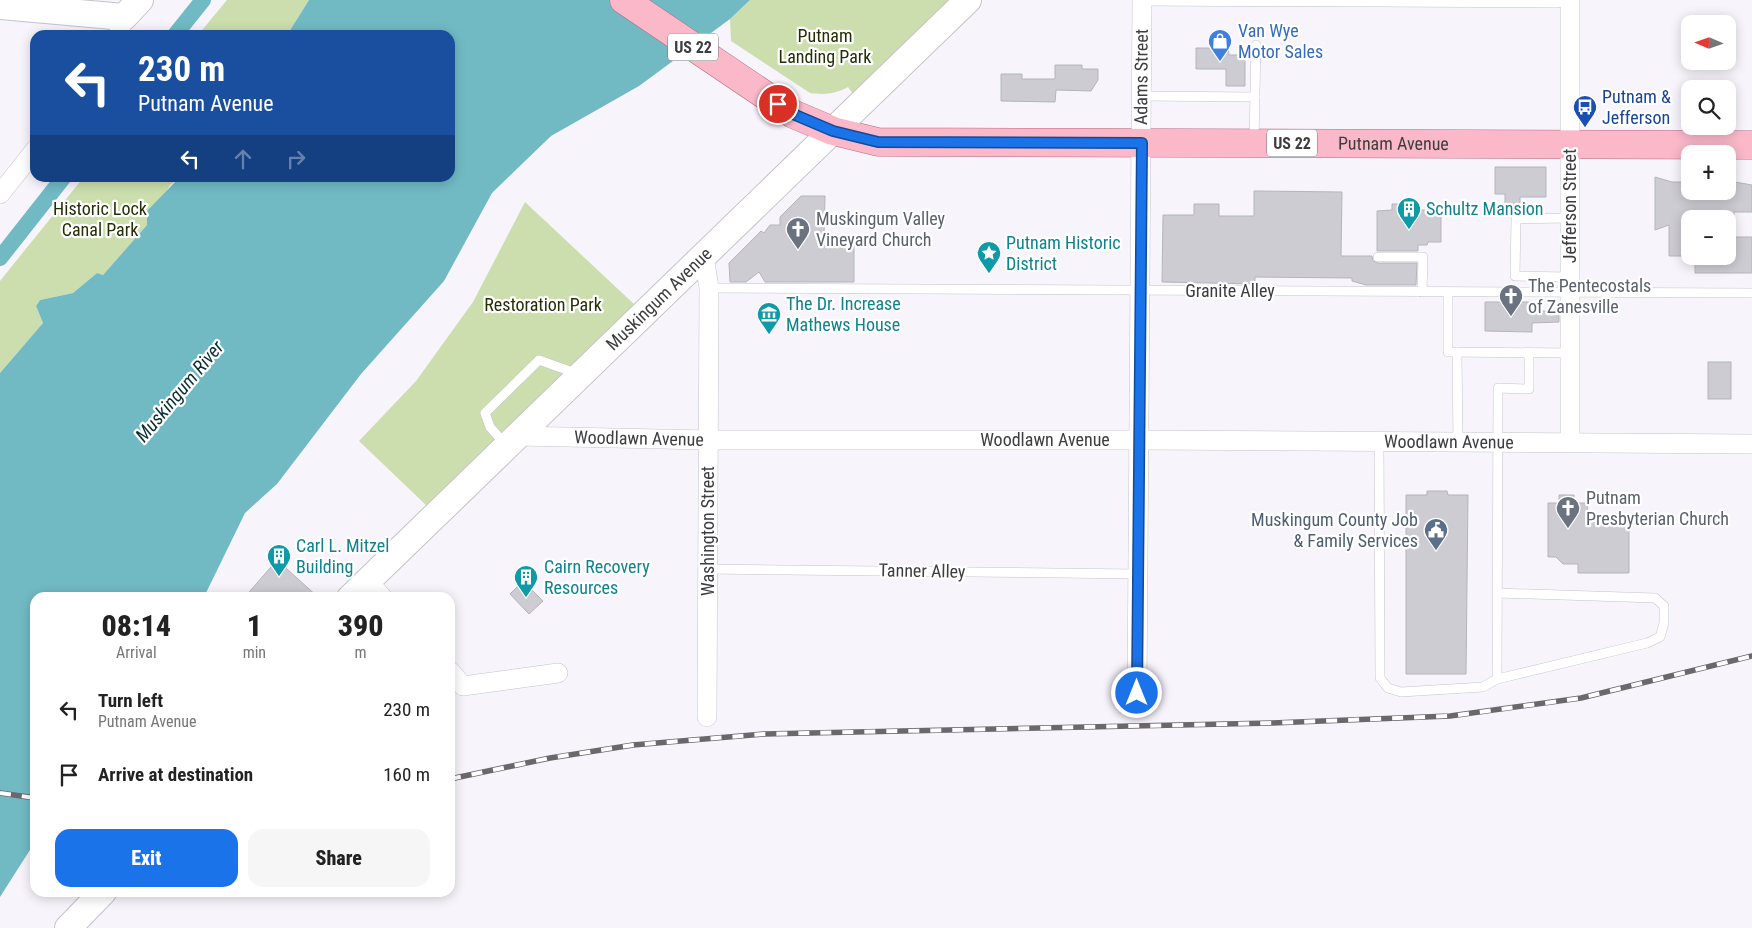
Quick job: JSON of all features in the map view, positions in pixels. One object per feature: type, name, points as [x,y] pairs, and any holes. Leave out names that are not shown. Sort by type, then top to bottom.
[{"type":"main road","name":"Putnam Avenue","points":[[624,0],[793,114],[833,131],[878,142],[1752,145]]},
{"type":"street","name":"Muskingum Avenue","points":[[367,592],[512,441],[968,0]]},
{"type":"street","name":"Adams Street","points":[[1137,693],[1137,479],[1140,440],[1142,0]]},
{"type":"street","name":"Jefferson Street","points":[[1570,442],[1571,0]]},
{"type":"street","points":[[0,6],[127,17]]},
{"type":"street","points":[[0,194],[30,156]]},
{"type":"street","name":"Washington Street","points":[[704,256],[709,288],[707,717]]},
{"type":"street","name":"Woodlawn Avenue","points":[[512,441],[1140,440],[1752,444]]},
{"type":"street","points":[[455,677],[463,686],[558,673]]},
{"type":"street","points":[[68,928],[98,897]]},
{"type":"lane","points":[[1142,0],[1556,3],[1571,0]]},
{"type":"lane","points":[[1254,143],[1256,45]]},
{"type":"lane","points":[[1142,96],[1255,97]]},
{"type":"lane","points":[[1570,218],[1516,219],[1516,276],[1570,285]]},
{"type":"lane","points":[[1378,257],[1423,257],[1422,292]]},
{"type":"lane","name":"Granite Alley","points":[[709,288],[1448,292],[1570,285],[1752,293]]},
{"type":"lane","points":[[1448,292],[1448,352],[1570,353]]},
{"type":"lane","points":[[1457,352],[1458,442]]},
{"type":"lane","points":[[1497,678],[1498,388],[1529,389],[1529,352]]},
{"type":"lane","points":[[512,441],[490,427],[486,413],[540,360],[581,375]]},
{"type":"lane","points":[[1379,442],[1380,678],[1388,688],[1400,692],[1483,686],[1497,678],[1647,643],[1660,637],[1664,606],[1655,598],[1498,593]]},
{"type":"lane","name":"Tanner Alley","points":[[708,569],[1137,574]]},
{"type":"green space","points":[[227,0],[309,0],[290,30],[202,30]]},
{"type":"green space","name":"Putnam Landing Park","points":[[750,0],[951,0],[853,94],[848,87],[839,91],[820,94],[810,93],[731,41],[730,19]]},
{"type":"green space","name":"Historic Lock Canal Park","points":[[80,182],[174,182],[170,185],[147,225],[103,275],[97,273],[73,293],[40,300],[36,306],[43,323],[0,373],[0,281]]},
{"type":"green space","name":"Restoration Park","points":[[525,202],[635,305],[428,507],[359,441],[416,381],[473,302]]},
{"type":"water","points":[[309,0],[750,0],[730,19],[639,86],[551,136],[492,193],[444,281],[361,374],[277,484],[245,513],[206,592],[30,592],[30,850],[0,897],[0,373],[43,323],[36,306],[40,300],[73,293],[97,273],[103,275],[147,225],[147,211],[175,182],[455,182],[455,30],[290,30]]},
{"type":"building","name":"Van Wye Motor Sales","points":[[1196,48],[1228,48],[1229,55],[1245,55],[1245,86],[1226,86],[1226,69],[1196,69]]},
{"type":"building","points":[[1055,65],[1082,65],[1082,69],[1098,69],[1098,80],[1091,91],[1056,90],[1055,102],[1001,101],[1001,74],[1022,74],[1022,79],[1055,79]]},
{"type":"building","points":[[1495,167],[1546,167],[1546,197],[1520,197],[1520,205],[1505,205],[1505,194],[1495,194]]},
{"type":"building","points":[[1655,177],[1672,182],[1681,182],[1681,200],[1736,200],[1736,182],[1752,185],[1752,212],[1736,212],[1736,210],[1681,210],[1681,256],[1669,256],[1669,225],[1655,230]]},
{"type":"building","points":[[1254,191],[1342,192],[1341,256],[1372,256],[1373,261],[1378,263],[1417,263],[1416,285],[1366,285],[1352,281],[1352,278],[1255,277],[1255,284],[1162,282],[1163,215],[1194,215],[1194,204],[1219,204],[1219,216],[1254,216]]},
{"type":"building","name":"Muskingum Valley Vineyard Church","points":[[801,196],[825,196],[824,238],[854,238],[854,282],[765,282],[759,272],[746,282],[730,282],[729,263],[761,231],[764,233],[770,225],[780,225],[780,217]]},
{"type":"building","name":"Schultz Mansion","points":[[1392,204],[1408,204],[1408,210],[1428,210],[1427,214],[1441,214],[1441,242],[1428,242],[1427,245],[1418,245],[1418,251],[1377,251],[1377,211],[1392,210]]},
{"type":"building","points":[[1736,237],[1752,237],[1752,273],[1695,273],[1695,265],[1736,265]]},
{"type":"building","name":"The Pentecostals of Zanesville","points":[[1485,302],[1530,302],[1530,311],[1559,311],[1559,322],[1532,323],[1532,332],[1485,331]]},
{"type":"building","points":[[1708,362],[1731,362],[1731,399],[1708,399]]},
{"type":"building","name":"Muskingum County Job & Family Services","points":[[1427,491],[1447,491],[1448,495],[1468,495],[1466,674],[1406,674],[1406,495],[1427,495]]},
{"type":"building","name":"Putnam Presbyterian Church","points":[[1559,495],[1574,495],[1574,503],[1588,503],[1587,518],[1629,518],[1629,573],[1578,573],[1578,564],[1563,564],[1556,557],[1548,557],[1548,503],[1559,503]]},
{"type":"building","name":"Carl L. Mitzel Building","points":[[277,560],[312,592],[249,592]]},
{"type":"building","name":"Cairn Recovery Resources","points":[[523,581],[543,601],[529,614],[510,594]]},
{"type":"waterway","name":"Muskingum River","points":[[179,30],[203,0]]},
{"type":"waterway","name":"Muskingum River","points":[[0,258],[60,182]]},
{"type":"railway","points":[[455,778],[550,758],[633,745],[764,734],[1272,723],[1450,716],[1581,698],[1752,656]]},
{"type":"railway","points":[[0,793],[30,797]]},
{"type":"place","name":"Van Wye Motor Sales","points":[[1220,62]]},
{"type":"place","name":"Putnam & Jefferson","points":[[1585,128]]},
{"type":"place","name":"Schultz Mansion","points":[[1409,230]]},
{"type":"place","name":"Muskingum Valley Vineyard Church","points":[[798,250]]},
{"type":"place","name":"Putnam Historic District","points":[[989,274]]},
{"type":"place","name":"The Pentecostals of Zanesville","points":[[1511,317]]},
{"type":"place","name":"The Dr. Increase Mathews House","points":[[769,335]]},
{"type":"place","name":"Putnam Presbyterian Church","points":[[1568,529]]},
{"type":"place","name":"Muskingum County Job & Family Services","points":[[1436,551]]},
{"type":"place","name":"Carl L. Mitzel Building","points":[[279,577]]},
{"type":"place","name":"Cairn Recovery Resources","points":[[526,598]]},
{"type":"route","points":[[778,104],[793,114],[833,131],[878,142],[1142,143],[1140,440],[1137,479],[1137,693]]}]
